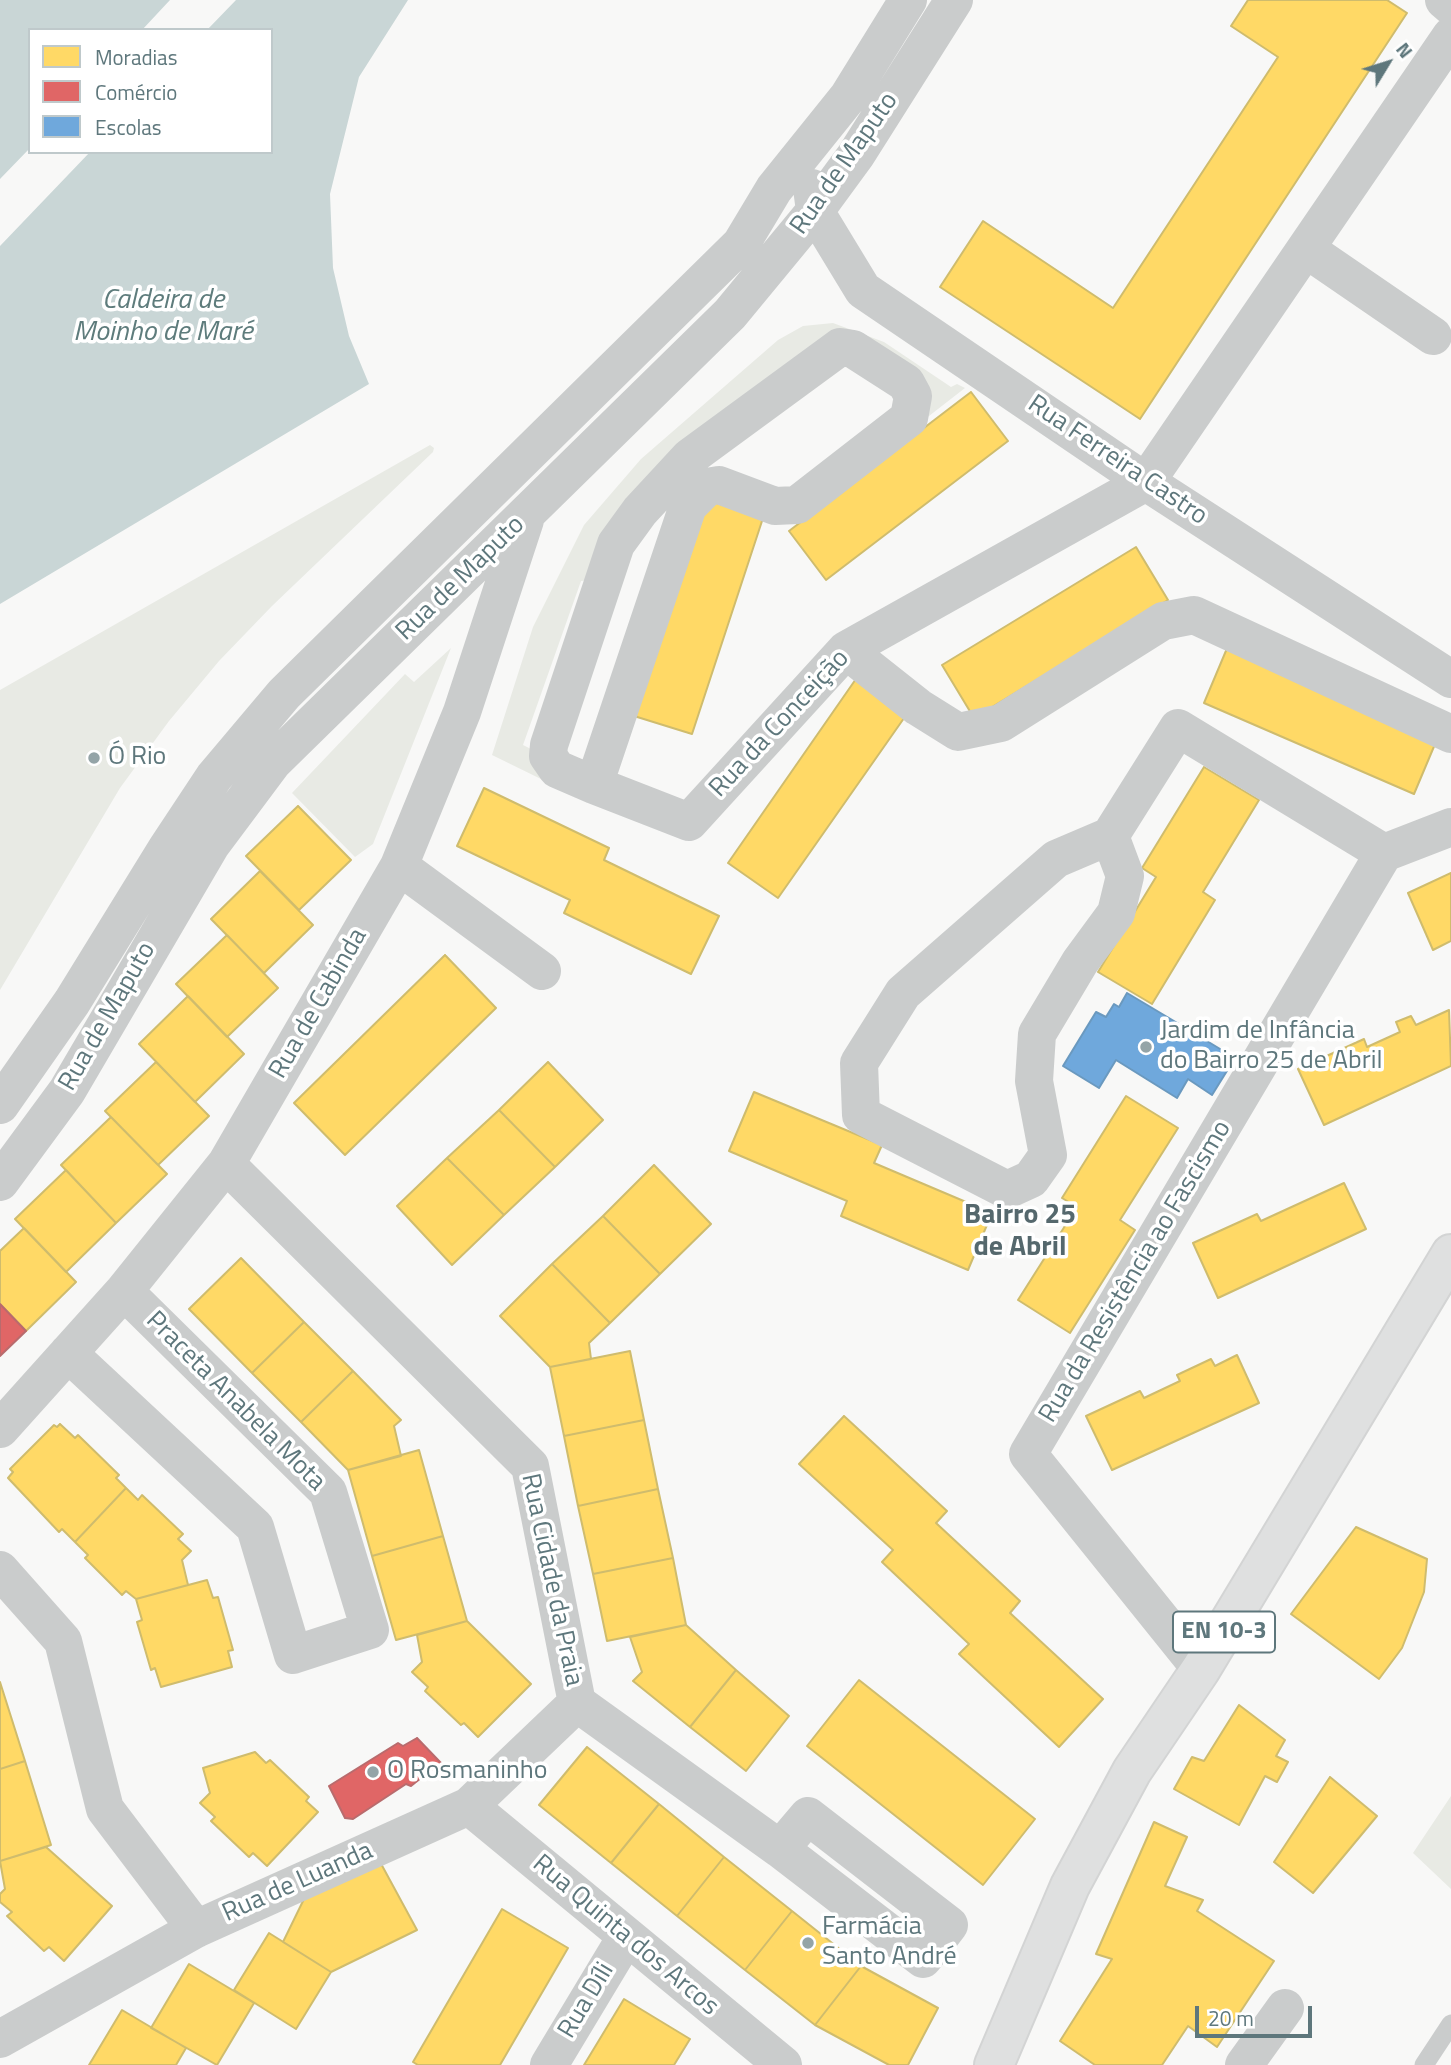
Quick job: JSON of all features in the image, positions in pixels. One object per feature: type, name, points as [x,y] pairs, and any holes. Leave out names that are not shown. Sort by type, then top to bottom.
[{"type":"main road","name":"EN 10-3","points":[[994,2065],[1083,1863],[1132,1771],[1201,1669],[1451,1254]]},
{"type":"street","name":"Rua de Maputo","points":[[0,1105],[72,1002],[167,848],[215,778],[284,694],[741,244],[774,189],[848,97],[908,0]]},
{"type":"street","name":"Rua de Maputo","points":[[0,1182],[67,1091],[205,856],[273,762],[621,417],[730,314],[815,211],[856,155],[954,0]]},
{"type":"street","points":[[1444,0],[1451,6]]},
{"type":"street","points":[[1146,482],[1451,36]]},
{"type":"street","points":[[815,211],[810,169],[838,125],[848,97]]},
{"type":"street","name":"Rua Ferreira Castro","points":[[815,211],[863,290],[1146,482],[1451,679]]},
{"type":"street","points":[[1306,249],[1433,336]]},
{"type":"street","name":"Rua da Conceição","points":[[594,785],[688,506],[707,487],[719,485],[775,506],[797,505],[909,418],[913,396],[906,383],[853,348],[840,347],[690,457],[668,478],[616,544],[549,745],[548,756],[556,769],[594,785],[688,822],[846,650],[1146,482]]},
{"type":"street","name":"Rua de Cabinda","points":[[0,1429],[124,1291],[226,1164],[399,866],[462,712],[526,514]]},
{"type":"street","points":[[846,650],[918,707],[958,732],[1001,723],[1163,621],[1194,615],[1451,734]]},
{"type":"street","points":[[1110,836],[1125,876],[1116,913],[1080,962],[1037,1034],[1034,1081],[1048,1154],[1031,1179],[1007,1190],[861,1115],[859,1063],[903,993],[1056,859],[1110,836],[1178,728],[1384,853],[1451,827]]},
{"type":"street","name":"Rua da Resistência ao Fascismo","points":[[1201,1669],[1028,1454],[1384,853]]},
{"type":"street","points":[[399,866],[542,971]]},
{"type":"street","name":"Rua Cidade da Praia","points":[[226,1164],[530,1466],[577,1703],[780,1849]]},
{"type":"street","name":"Praceta Anabela Mota","points":[[68,1353],[255,1527],[293,1655],[370,1630],[328,1492],[124,1291]]},
{"type":"street","points":[[0,1570],[63,1642],[105,1809],[196,1929]]},
{"type":"street","name":"Rua de Luanda","points":[[0,2039],[196,1929],[469,1806],[577,1703]]},
{"type":"street","name":"Rua Quinta dos Arcos","points":[[469,1806],[626,1937],[763,2059]]},
{"type":"street","name":"Rua Díli","points":[[549,2065],[626,1937]]},
{"type":"street","points":[[1244,2065],[1285,2008]]},
{"type":"lane","points":[[1424,2065],[1451,2024]]},
{"type":"shaded area","points":[[833,323],[884,342],[951,387],[957,384],[965,388],[920,423],[837,335],[591,580],[581,581],[523,745],[535,751],[543,780],[492,755],[533,627],[584,525],[641,459],[778,340],[803,326]]},
{"type":"shaded area","points":[[430,445],[434,448],[433,452],[272,606],[219,661],[169,721],[120,788],[0,990],[0,690]]},
{"type":"shaded area","points":[[451,648],[373,844],[355,857],[292,793],[405,674],[414,682]]},
{"type":"shaded area","points":[[1451,1796],[1451,1889],[1413,1853]]},
{"type":"water","points":[[0,0],[170,0],[144,28],[28,28],[28,150],[0,179]]},
{"type":"water","name":"Caldeira de Moinho de Maré","points":[[236,0],[408,0],[359,77],[330,194],[333,268],[349,336],[369,384],[0,604],[0,246],[88,154],[273,154],[273,28],[209,28]]},
{"type":"building: Moradias","points":[[1248,0],[1387,0],[1407,13],[1140,419],[940,287],[983,221],[1113,308],[1278,57],[1231,26]]},
{"type":"building: Moradias","points":[[971,392],[1008,441],[826,580],[789,531]]},
{"type":"building: Moradias","points":[[705,499],[763,518],[692,734],[634,716]]},
{"type":"building: Moradias","points":[[1136,547],[1168,600],[974,718],[942,665]]},
{"type":"building: Moradias","points":[[1228,646],[1438,737],[1414,794],[1204,703]]},
{"type":"building: Moradias","points":[[858,676],[909,711],[778,898],[728,863]]},
{"type":"building: Moradias","points":[[1204,767],[1259,800],[1203,892],[1215,900],[1152,1004],[1098,972],[1156,877],[1142,868]]},
{"type":"building: Moradias","points":[[484,788],[609,848],[604,860],[719,916],[691,974],[564,913],[570,900],[457,846]]},
{"type":"building: Moradias","points":[[298,806],[351,860],[299,910],[246,856]]},
{"type":"building: Moradias","points":[[260,871],[313,925],[264,973],[211,919]]},
{"type":"building: Moradias","points":[[1451,873],[1451,941],[1433,950],[1408,893]]},
{"type":"building: Moradias","points":[[227,935],[278,988],[227,1037],[176,984]]},
{"type":"building: Moradias","points":[[445,955],[496,1008],[345,1155],[294,1103]]},
{"type":"building: Moradias","points":[[188,996],[244,1054],[195,1102],[139,1044]]},
{"type":"building: Moradias","points":[[1449,1010],[1451,1066],[1324,1125],[1298,1069],[1364,1039],[1367,1047],[1400,1032],[1396,1022],[1411,1016],[1416,1025]]},
{"type":"building: Moradias","points":[[156,1062],[209,1116],[158,1165],[105,1111]]},
{"type":"building: Moradias","points":[[548,1062],[603,1120],[555,1167],[499,1110]]},
{"type":"building: Moradias","points":[[754,1092],[882,1145],[874,1163],[992,1213],[968,1270],[841,1216],[847,1201],[729,1151]]},
{"type":"building: Moradias","points":[[1126,1096],[1178,1128],[1120,1220],[1135,1230],[1070,1333],[1018,1300],[1077,1207],[1062,1198]]},
{"type":"building: Moradias","points":[[499,1110],[555,1167],[504,1215],[447,1158]]},
{"type":"building: Moradias","points":[[111,1117],[167,1174],[116,1223],[61,1165]]},
{"type":"building: Moradias","points":[[447,1158],[504,1215],[452,1265],[397,1206]]},
{"type":"building: Moradias","points":[[654,1165],[711,1224],[660,1274],[603,1216]]},
{"type":"building: Moradias","points":[[66,1170],[116,1223],[66,1272],[15,1219]]},
{"type":"building: Moradias","points":[[1344,1183],[1366,1229],[1218,1298],[1193,1243],[1257,1214],[1261,1221]]},
{"type":"building: Moradias","points":[[603,1216],[660,1274],[610,1323],[552,1264]]},
{"type":"building: Moradias","points":[[24,1228],[76,1282],[26,1331],[0,1304],[0,1251]]},
{"type":"building: Moradias","points":[[241,1258],[304,1322],[252,1373],[189,1309]]},
{"type":"building: Moradias","points":[[552,1264],[610,1323],[589,1343],[591,1359],[550,1367],[500,1316]]},
{"type":"building: Moradias","points":[[304,1322],[353,1371],[301,1422],[252,1373]]},
{"type":"building: Moradias","points":[[630,1351],[644,1420],[564,1436],[550,1367]]},
{"type":"building: Moradias","points":[[1237,1355],[1259,1403],[1112,1470],[1086,1416],[1140,1391],[1144,1398],[1180,1381],[1177,1375],[1211,1359],[1215,1366]]},
{"type":"building: Moradias","points":[[353,1371],[401,1420],[394,1426],[401,1456],[348,1470],[301,1422]]},
{"type":"building: Moradias","points":[[844,1416],[947,1511],[936,1523],[1020,1601],[1010,1613],[1103,1699],[1059,1747],[959,1654],[969,1644],[882,1562],[893,1550],[799,1464]]},
{"type":"building: Moradias","points":[[644,1420],[658,1489],[578,1506],[564,1436]]},
{"type":"building: Moradias","points":[[60,1424],[75,1438],[78,1435],[119,1475],[116,1478],[126,1488],[75,1542],[62,1529],[59,1532],[8,1478],[13,1472],[10,1469],[54,1425],[57,1427]]},
{"type":"building: Moradias","points":[[419,1450],[443,1536],[372,1556],[348,1470]]},
{"type":"building: Moradias","points":[[126,1488],[138,1500],[142,1495],[183,1534],[178,1539],[191,1551],[182,1560],[188,1585],[136,1599],[126,1591],[122,1595],[85,1558],[88,1555],[75,1542]]},
{"type":"building: Moradias","points":[[658,1489],[673,1558],[593,1574],[578,1506]]},
{"type":"building: Moradias","points":[[1356,1527],[1427,1559],[1424,1592],[1402,1648],[1379,1679],[1291,1614]]},
{"type":"building: Moradias","points":[[443,1536],[467,1621],[396,1640],[372,1556]]},
{"type":"building: Moradias","points":[[673,1558],[686,1625],[607,1641],[593,1574]]},
{"type":"building: Moradias","points":[[207,1580],[213,1598],[218,1597],[233,1650],[228,1651],[232,1667],[161,1687],[155,1668],[151,1670],[137,1622],[142,1620],[136,1599]]},
{"type":"building: Moradias","points":[[467,1621],[531,1684],[478,1737],[425,1691],[428,1687],[412,1672],[422,1662],[417,1635]]},
{"type":"building: Moradias","points":[[686,1625],[736,1670],[690,1727],[633,1681],[642,1672],[630,1637]]},
{"type":"building: Moradias","points":[[736,1670],[789,1716],[746,1771],[690,1727]]},
{"type":"building: Moradias","points":[[859,1680],[1035,1819],[983,1885],[807,1746]]},
{"type":"building: Moradias","points":[[0,1682],[25,1761],[0,1769]]},
{"type":"building: Moradias","points":[[1239,1705],[1285,1740],[1276,1756],[1288,1762],[1277,1782],[1265,1776],[1239,1825],[1174,1789],[1192,1757],[1204,1761]]},
{"type":"building: Moradias","points":[[587,1747],[659,1804],[611,1863],[539,1805]]},
{"type":"building: Moradias","points":[[255,1752],[266,1763],[270,1760],[309,1797],[306,1801],[318,1812],[267,1866],[253,1853],[249,1857],[211,1821],[215,1817],[200,1803],[210,1793],[203,1768]]},
{"type":"building: Moradias","points":[[25,1761],[51,1845],[0,1861],[0,1769]]},
{"type":"building: Moradias","points":[[1330,1777],[1377,1816],[1313,1893],[1274,1862]]},
{"type":"building: Moradias","points":[[659,1804],[724,1857],[677,1916],[611,1863]]},
{"type":"building: Moradias","points":[[1154,1822],[1187,1837],[1165,1886],[1203,1900],[1197,1911],[1274,1961],[1217,2047],[1188,2026],[1162,2065],[1095,2065],[1060,2041],[1112,1959],[1096,1954]]},
{"type":"building: Moradias","points":[[46,1847],[112,1906],[64,1961],[49,1947],[44,1951],[7,1916],[12,1912],[0,1902],[0,1894],[5,1889],[0,1861]]},
{"type":"building: Moradias","points":[[724,1857],[792,1911],[745,1970],[677,1916]]},
{"type":"building: Moradias","points":[[379,1860],[417,1930],[331,1972],[283,1942],[304,1899]]},
{"type":"building: Moradias","points":[[502,1909],[568,1948],[500,2065],[418,2065],[413,2062]]},
{"type":"building: Moradias","points":[[792,1911],[861,1966],[815,2025],[745,1970]]},
{"type":"building: Moradias","points":[[269,1933],[331,1972],[296,2029],[234,1990]]},
{"type":"building: Moradias","points":[[189,1964],[254,2003],[217,2065],[151,2028]]},
{"type":"building: Moradias","points":[[861,1966],[938,2008],[908,2065],[889,2065],[815,2025]]},
{"type":"building: Moradias","points":[[624,1999],[690,2039],[674,2065],[584,2065]]},
{"type":"building: Moradias","points":[[122,2010],[186,2048],[176,2065],[89,2065]]},
{"type":"building: Comércio","points":[[0,1304],[26,1331],[0,1356]]},
{"type":"building: Comércio","points":[[417,1738],[441,1763],[439,1770],[431,1770],[411,1786],[406,1784],[353,1819],[345,1818],[329,1786],[398,1743],[403,1746]]},
{"type":"building: Escolas","name":"Jardim de Infância do Bairro 25 de Abril","points":[[1127,993],[1184,1027],[1186,1024],[1200,1031],[1197,1035],[1235,1058],[1212,1095],[1188,1079],[1177,1098],[1116,1060],[1099,1088],[1063,1066],[1096,1012],[1106,1017],[1114,1004],[1119,1007]]},
{"type":"place","name":"Ó Rio","points":[[94,758]]},
{"type":"place","name":"Jardim de Infância do Bairro 25 de Abril","points":[[1146,1047]]},
{"type":"place","name":"O Rosmaninho","points":[[373,1772]]},
{"type":"place","name":"Farmácia Santo André","points":[[808,1943]]},
{"type":"district","name":"Bairro 25 de Abril","points":[[1020,1232]]}]
